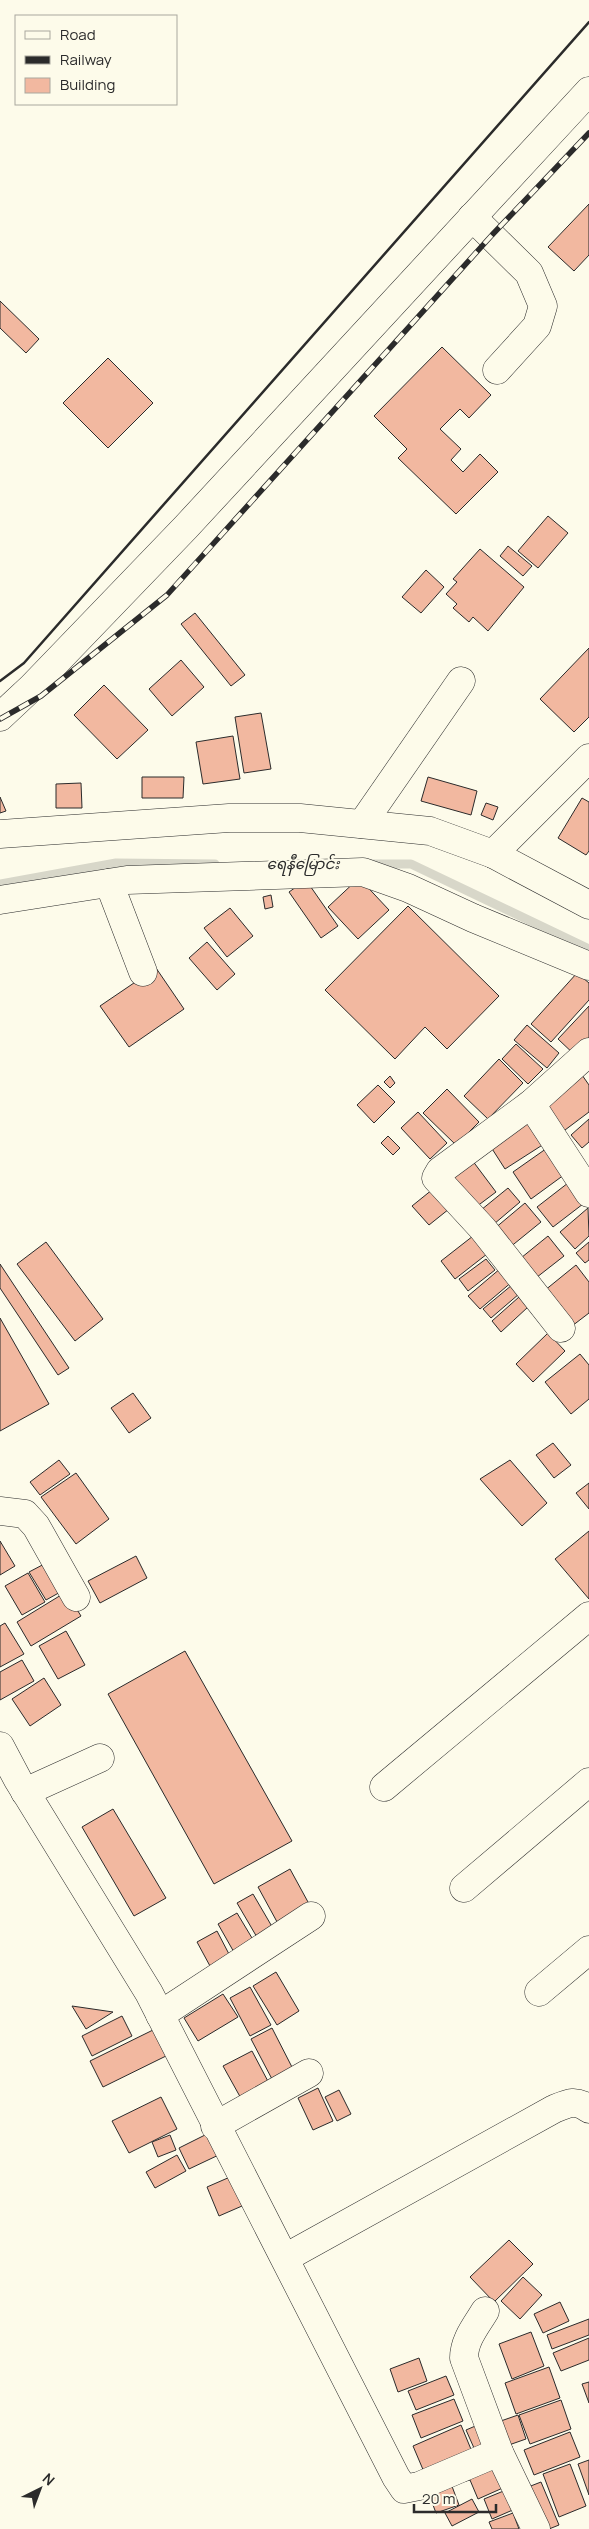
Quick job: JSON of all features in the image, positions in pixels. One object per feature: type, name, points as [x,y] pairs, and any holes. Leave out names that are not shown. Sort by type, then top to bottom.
[{"type":"street","points":[[0,717],[32,687],[186,527],[589,91]]},
{"type":"street","points":[[472,217],[528,273],[543,306],[537,326],[497,370]]},
{"type":"street","points":[[362,824],[461,680]]},
{"type":"street","points":[[493,854],[589,758]]},
{"type":"street","points":[[0,834],[229,818],[300,818],[430,832],[493,854],[589,905]]},
{"type":"street","points":[[0,900],[109,883],[225,876],[363,872],[408,888],[473,918],[589,966]]},
{"type":"street","points":[[109,883],[143,972]]},
{"type":"street","points":[[561,1328],[483,1229],[436,1178],[440,1171],[531,1104],[589,1052]]},
{"type":"street","points":[[531,1104],[589,1193]]},
{"type":"street","points":[[0,1511],[25,1514],[36,1526],[76,1597]]},
{"type":"street","points":[[384,1787],[589,1616]]},
{"type":"street","points":[[0,1746],[25,1792],[84,1885],[160,2015],[215,2126],[285,2258],[396,2477],[404,2489],[418,2486],[499,2452]]},
{"type":"street","points":[[25,1792],[100,1758]]},
{"type":"street","points":[[464,1888],[589,1782]]},
{"type":"street","points":[[160,2015],[311,1916]]},
{"type":"street","points":[[540,1992],[589,1950]]},
{"type":"street","points":[[215,2126],[309,2073]]},
{"type":"street","points":[[285,2258],[554,2109],[570,2102],[581,2103],[589,2109]]},
{"type":"street","points":[[485,2311],[468,2338],[464,2349],[464,2358],[499,2452],[536,2529]]},
{"type":"building","points":[[589,204],[589,255],[574,271],[548,247]]},
{"type":"building","points":[[0,301],[39,339],[26,353],[0,328]]},
{"type":"building","points":[[442,347],[491,395],[469,418],[460,409],[440,429],[461,449],[451,460],[463,472],[480,454],[498,472],[456,514],[398,458],[407,449],[374,416]]},
{"type":"building","points":[[108,358],[153,403],[108,448],[63,403]]},
{"type":"building","points":[[548,516],[568,533],[538,568],[518,551]]},
{"type":"building","points":[[508,546],[532,566],[523,576],[500,556]]},
{"type":"building","points":[[480,549],[524,587],[488,631],[473,617],[469,622],[453,608],[457,604],[446,594],[457,582],[453,579]]},
{"type":"building","points":[[426,570],[444,587],[421,613],[402,597]]},
{"type":"building","points":[[195,613],[245,675],[231,686],[181,624]]},
{"type":"building","points":[[589,648],[589,717],[574,732],[540,699]]},
{"type":"building","points":[[181,660],[204,687],[172,716],[149,689]]},
{"type":"building","points":[[104,685],[148,730],[117,759],[74,715]]},
{"type":"building","points":[[261,713],[271,769],[244,773],[235,717]]},
{"type":"building","points":[[233,736],[240,779],[203,784],[196,742]]},
{"type":"building","points":[[142,777],[184,777],[183,798],[142,798]]},
{"type":"building","points":[[428,777],[477,791],[471,815],[421,801]]},
{"type":"building","points":[[81,783],[82,808],[56,808],[56,784]]},
{"type":"building","points":[[0,797],[6,811],[0,813]]},
{"type":"building","points":[[582,798],[589,802],[589,851],[586,855],[558,838]]},
{"type":"building","points":[[486,803],[498,807],[493,820],[481,815]]},
{"type":"building","points":[[359,878],[389,910],[358,939],[328,907]]},
{"type":"building","points":[[306,880],[338,926],[321,938],[289,892]]},
{"type":"building","points":[[271,895],[273,907],[265,909],[263,897]]},
{"type":"building","points":[[408,906],[499,996],[447,1049],[425,1027],[395,1059],[325,990]]},
{"type":"building","points":[[230,908],[253,936],[227,957],[204,928]]},
{"type":"building","points":[[207,942],[235,974],[217,990],[189,958]]},
{"type":"building","points":[[156,968],[184,1009],[129,1047],[100,1006]]},
{"type":"building","points":[[577,973],[589,983],[589,1000],[551,1042],[531,1024]]},
{"type":"building","points":[[589,1006],[589,1044],[577,1057],[558,1039]]},
{"type":"building","points":[[527,1025],[559,1053],[547,1068],[514,1040]]},
{"type":"building","points":[[516,1044],[543,1069],[528,1084],[502,1059]]},
{"type":"building","points":[[499,1059],[523,1083],[488,1119],[464,1096]]},
{"type":"building","points":[[582,1075],[589,1085],[589,1112],[561,1133],[541,1105]]},
{"type":"building","points":[[390,1076],[395,1083],[390,1088],[384,1082]]},
{"type":"building","points":[[378,1085],[395,1102],[374,1123],[357,1105]]},
{"type":"building","points":[[447,1089],[479,1122],[456,1145],[423,1113]]},
{"type":"building","points":[[418,1112],[447,1143],[430,1159],[401,1128]]},
{"type":"building","points":[[528,1119],[544,1144],[505,1169],[489,1144]]},
{"type":"building","points":[[589,1119],[589,1142],[582,1148],[571,1135]]},
{"type":"building","points":[[388,1136],[400,1148],[393,1155],[381,1143]]},
{"type":"building","points":[[550,1146],[568,1172],[531,1199],[513,1172]]},
{"type":"building","points":[[472,1160],[496,1192],[476,1207],[451,1175]]},
{"type":"building","points":[[568,1183],[583,1204],[553,1227],[537,1207]]},
{"type":"building","points":[[438,1185],[454,1205],[429,1225],[412,1206]]},
{"type":"building","points":[[508,1188],[520,1202],[494,1224],[481,1210]]},
{"type":"building","points":[[525,1203],[541,1222],[509,1248],[494,1229]]},
{"type":"building","points":[[588,1208],[589,1236],[575,1249],[560,1232]]},
{"type":"building","points":[[473,1236],[487,1254],[455,1279],[441,1261]]},
{"type":"building","points":[[548,1236],[564,1256],[532,1281],[516,1262]]},
{"type":"building","points":[[46,1242],[103,1319],[75,1341],[17,1264]]},
{"type":"building","points":[[589,1242],[589,1260],[585,1263],[576,1253]]},
{"type":"building","points":[[486,1259],[495,1270],[468,1291],[459,1279]]},
{"type":"building","points":[[0,1264],[69,1368],[58,1375],[0,1288]]},
{"type":"building","points":[[576,1265],[589,1282],[589,1313],[572,1326],[544,1291]]},
{"type":"building","points":[[501,1268],[513,1281],[480,1309],[468,1296]]},
{"type":"building","points":[[512,1285],[519,1294],[491,1318],[483,1309]]},
{"type":"building","points":[[519,1297],[528,1307],[501,1332],[492,1321]]},
{"type":"building","points":[[0,1318],[49,1404],[0,1431]]},
{"type":"building","points":[[548,1333],[565,1351],[533,1382],[516,1364]]},
{"type":"building","points":[[580,1354],[589,1365],[589,1399],[571,1414],[545,1382]]},
{"type":"building","points":[[133,1393],[151,1418],[129,1433],[111,1408]]},
{"type":"building","points":[[553,1443],[571,1465],[554,1478],[536,1455]]},
{"type":"building","points":[[59,1460],[70,1474],[40,1495],[30,1482]]},
{"type":"building","points":[[510,1460],[547,1503],[522,1526],[480,1479]]},
{"type":"building","points":[[76,1473],[109,1519],[76,1544],[41,1497]]},
{"type":"building","points":[[589,1483],[589,1509],[576,1493]]},
{"type":"building","points":[[589,1531],[589,1599],[555,1559]]},
{"type":"building","points":[[0,1541],[15,1566],[0,1575]]},
{"type":"building","points":[[136,1556],[147,1578],[100,1603],[88,1581]]},
{"type":"building","points":[[48,1562],[64,1590],[46,1600],[29,1572]]},
{"type":"building","points":[[28,1573],[45,1602],[22,1615],[5,1586]]},
{"type":"building","points":[[66,1592],[81,1616],[31,1646],[17,1622]]},
{"type":"building","points":[[5,1623],[24,1654],[0,1667],[0,1626]]},
{"type":"building","points":[[66,1631],[85,1665],[58,1679],[39,1646]]},
{"type":"building","points":[[185,1651],[292,1841],[214,1884],[108,1694]]},
{"type":"building","points":[[22,1660],[34,1681],[0,1700],[0,1672]]},
{"type":"building","points":[[44,1678],[61,1705],[30,1726],[12,1699]]},
{"type":"building","points":[[113,1809],[166,1898],[134,1916],[82,1827]]},
{"type":"building","points":[[290,1869],[314,1913],[282,1931],[258,1887]]},
{"type":"building","points":[[253,1894],[274,1930],[258,1939],[237,1903]]},
{"type":"building","points":[[237,1913],[255,1943],[235,1954],[218,1924]]},
{"type":"building","points":[[217,1931],[230,1956],[210,1966],[197,1942]]},
{"type":"building","points":[[276,1972],[299,2011],[277,2025],[253,1986]]},
{"type":"building","points":[[250,1987],[271,2025],[250,2036],[230,1998]]},
{"type":"building","points":[[223,1994],[238,2017],[198,2041],[184,2018]]},
{"type":"building","points":[[72,2006],[113,2012],[86,2029]]},
{"type":"building","points":[[122,2016],[132,2036],[92,2056],[82,2036]]},
{"type":"building","points":[[272,2028],[294,2071],[273,2081],[251,2039]]},
{"type":"building","points":[[153,2030],[166,2056],[103,2087],[90,2061]]},
{"type":"building","points":[[252,2051],[271,2087],[243,2102],[223,2066]]},
{"type":"building","points":[[318,2088],[333,2121],[313,2130],[298,2098]]},
{"type":"building","points":[[339,2090],[351,2114],[337,2121],[325,2097]]},
{"type":"building","points":[[161,2097],[177,2129],[129,2153],[112,2121]]},
{"type":"building","points":[[215,2130],[225,2152],[189,2169],[179,2148]]},
{"type":"building","points":[[170,2135],[176,2150],[158,2157],[152,2142]]},
{"type":"building","points":[[177,2155],[186,2171],[155,2188],[146,2172]]},
{"type":"building","points":[[230,2177],[242,2206],[219,2216],[207,2187]]},
{"type":"building","points":[[509,2240],[533,2264],[494,2302],[470,2277]]},
{"type":"building","points":[[523,2277],[542,2295],[520,2319],[501,2301]]},
{"type":"building","points":[[560,2302],[569,2321],[543,2333],[534,2314]]},
{"type":"building","points":[[589,2319],[589,2335],[552,2349],[547,2335]]},
{"type":"building","points":[[531,2332],[544,2366],[512,2379],[499,2344]]},
{"type":"building","points":[[589,2338],[589,2360],[561,2371],[553,2353]]},
{"type":"building","points":[[419,2358],[427,2381],[398,2392],[390,2369]]},
{"type":"building","points":[[549,2367],[560,2398],[516,2414],[505,2383]]},
{"type":"building","points":[[446,2376],[454,2395],[416,2410],[408,2391]]},
{"type":"building","points":[[589,2382],[589,2403],[582,2384]]},
{"type":"building","points":[[454,2399],[463,2421],[421,2438],[412,2415]]},
{"type":"building","points":[[561,2400],[571,2429],[530,2444],[519,2415]]},
{"type":"building","points":[[518,2415],[526,2439],[506,2446],[498,2422]]},
{"type":"building","points":[[480,2424],[492,2451],[478,2457],[466,2430]]},
{"type":"building","points":[[461,2425],[475,2459],[427,2479],[413,2446]]},
{"type":"building","points":[[570,2432],[580,2457],[534,2475],[524,2450]]},
{"type":"building","points":[[492,2455],[505,2487],[478,2499],[470,2480],[466,2481],[461,2468]]},
{"type":"building","points":[[589,2460],[589,2495],[578,2464]]},
{"type":"building","points":[[570,2464],[586,2506],[559,2517],[543,2474]]},
{"type":"building","points":[[450,2481],[459,2505],[436,2513],[427,2489]]},
{"type":"building","points":[[541,2482],[559,2525],[549,2529],[523,2489]]},
{"type":"building","points":[[506,2490],[515,2509],[492,2519],[484,2499]]},
{"type":"building","points":[[472,2499],[479,2512],[452,2526],[445,2513]]},
{"type":"building","points":[[513,2513],[519,2529],[492,2529],[489,2522]]},
{"type":"waterway","name":"ရေနီမြောင်း","points":[[0,884],[116,863],[215,864]]},
{"type":"waterway","name":"ရေနီမြောင်း","points":[[371,864],[411,864],[589,949]]},
{"type":"railway","points":[[0,719],[41,696],[167,595],[492,235],[589,133]]},
{"type":"wall","points":[[0,681],[24,663],[589,22]]}]
